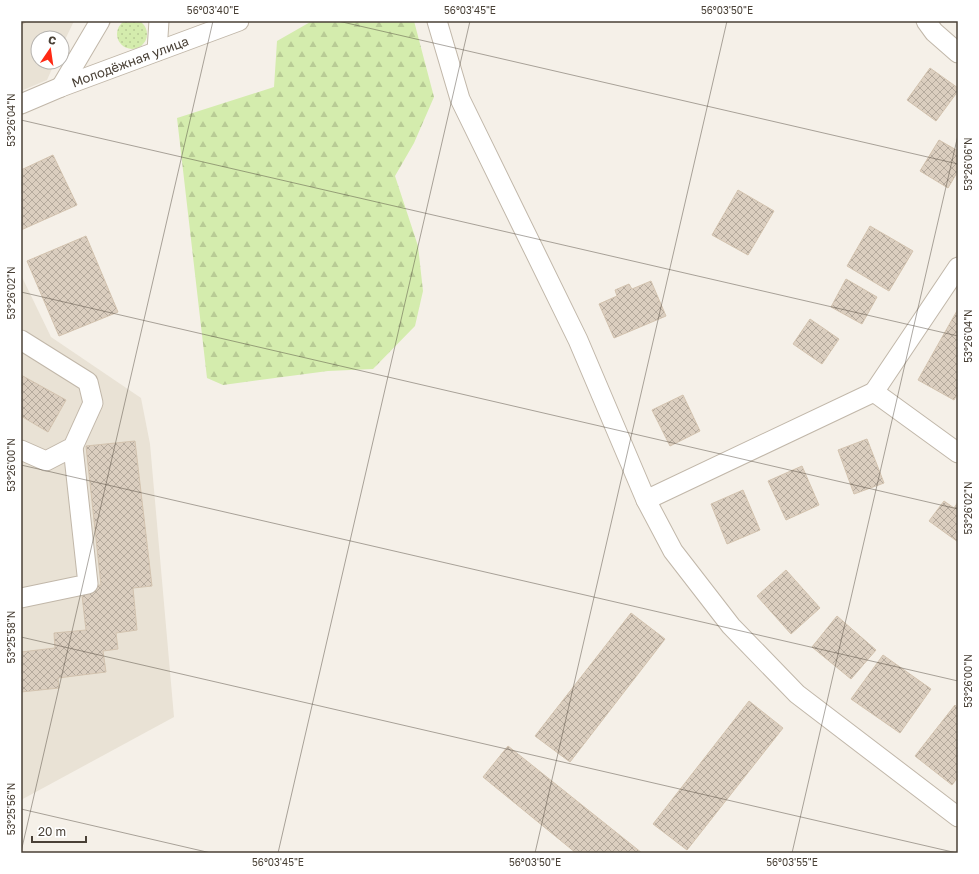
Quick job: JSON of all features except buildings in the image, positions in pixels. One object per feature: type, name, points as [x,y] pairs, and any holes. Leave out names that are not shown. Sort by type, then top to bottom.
[{"type":"street","points":[[62,87],[100,21]]},
{"type":"street","points":[[157,51],[159,21]]},
{"type":"street","name":"Молодёжная улица","points":[[21,104],[109,69],[239,21]]},
{"type":"street","points":[[437,21],[460,100],[578,340],[646,500],[673,551],[726,620],[797,694],[958,817]]},
{"type":"street","points":[[926,21],[934,32],[958,53]]},
{"type":"street","points":[[90,38],[90,57],[109,69]]},
{"type":"street","points":[[646,500],[874,392],[958,267]]},
{"type":"street","points":[[21,340],[88,382],[93,402],[73,446],[88,584],[21,598]]},
{"type":"street","points":[[874,392],[958,453]]},
{"type":"street","points":[[21,450],[46,461],[73,446]]},
{"type":"shaded area","points":[[21,21],[74,21],[70,30],[30,30],[30,70],[51,70],[47,80],[21,91]]},
{"type":"shaded area","points":[[21,275],[51,337],[141,398],[150,444],[174,717],[21,800]]},
{"type":"green space","points":[[132,19],[143,23],[147,34],[143,45],[132,49],[121,45],[117,34],[121,23]]},
{"type":"green space","points":[[312,21],[414,21],[434,97],[414,143],[395,176],[418,246],[423,291],[415,326],[373,369],[328,371],[223,385],[207,378],[177,118],[274,87],[277,41]]}]
